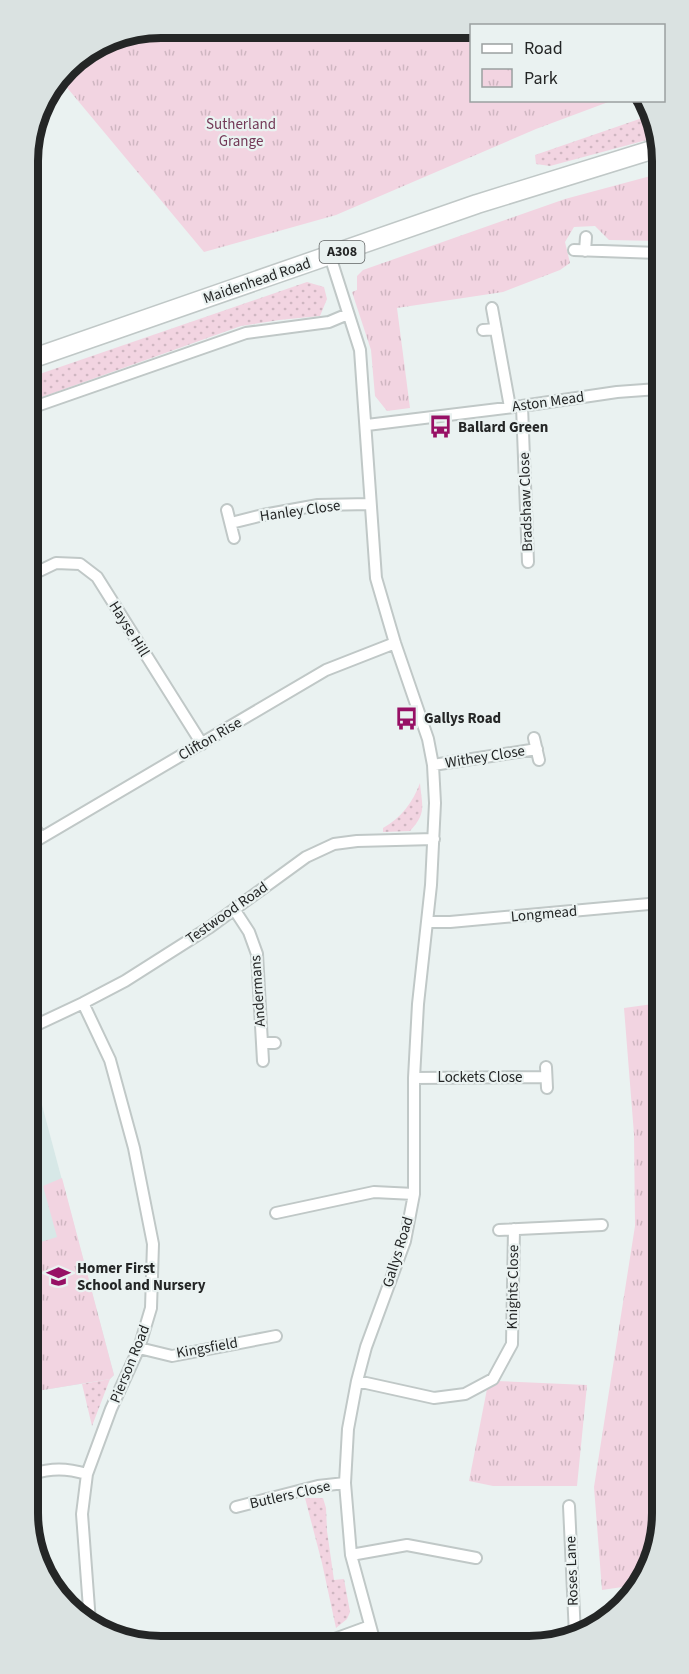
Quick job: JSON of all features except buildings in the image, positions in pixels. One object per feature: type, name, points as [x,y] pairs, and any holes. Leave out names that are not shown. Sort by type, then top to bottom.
[{"type":"main road","name":"Maidenhead Road","points":[[38,357],[484,202],[651,150]]},
{"type":"street","points":[[586,237],[579,250],[652,253]]},
{"type":"street","name":"Gallys Road","points":[[330,256],[360,350],[376,578],[395,643],[428,739],[433,765],[435,803],[414,1078],[414,1194],[405,1241],[366,1347],[348,1428],[345,1483],[351,1555],[373,1636]]},
{"type":"street","points":[[492,308],[510,407]]},
{"type":"street","points":[[38,406],[246,333],[329,322],[348,314]]},
{"type":"street","points":[[483,330],[496,329]]},
{"type":"street","name":"Aston Mead","points":[[367,425],[652,389]]},
{"type":"street","name":"Bradshaw Close","points":[[522,406],[528,561]]},
{"type":"street","name":"Hanley Close","points":[[231,523],[318,505],[370,504]]},
{"type":"street","points":[[227,510],[234,538]]},
{"type":"street","name":"Hayse Hill","points":[[38,571],[56,563],[80,564],[97,577],[202,744]]},
{"type":"street","name":"Clifton Rise","points":[[38,840],[326,670],[395,643]]},
{"type":"street","name":"Withey Close","points":[[433,765],[536,743],[538,760]]},
{"type":"street","points":[[38,833],[41,838]]},
{"type":"street","name":"Testwood Road","points":[[38,1024],[125,981],[306,858],[334,844],[357,841],[434,839]]},
{"type":"street","name":"Longmead","points":[[427,922],[450,922],[651,904]]},
{"type":"street","name":"Andermans","points":[[234,909],[249,932],[257,954],[263,1061]]},
{"type":"street","name":"Pierson Road","points":[[83,1003],[110,1060],[134,1148],[153,1244],[152,1308],[139,1348],[111,1409],[87,1474],[81,1514],[89,1614]]},
{"type":"street","name":"Andermans","points":[[262,1043],[275,1042]]},
{"type":"street","name":"Lockets Close","points":[[414,1078],[546,1077]]},
{"type":"street","points":[[276,1213],[374,1192],[414,1194]]},
{"type":"street","name":"Knights Close","points":[[499,1230],[581,1230],[602,1225]]},
{"type":"street","name":"Knights Close","points":[[357,1381],[434,1398],[465,1394],[493,1379],[512,1344],[514,1229]]},
{"type":"street","name":"Kingsfield","points":[[139,1348],[172,1356],[276,1336]]},
{"type":"street","points":[[38,1472],[67,1469],[87,1474]]},
{"type":"street","name":"Butlers Close","points":[[236,1507],[318,1486],[345,1483]]},
{"type":"street","name":"Roses Lane","points":[[569,1506],[574,1628]]},
{"type":"street","points":[[351,1555],[406,1545],[475,1558]]},
{"type":"street","points":[[343,1636],[370,1626]]},
{"type":"shaded area","name":"Homer First School and Nursery","points":[[38,1090],[114,1375],[110,1379],[38,1391]]},
{"type":"green space","name":"Sutherland Grange","points":[[152,38],[470,38],[470,102],[608,102],[536,129],[336,215],[204,252],[64,84],[79,68],[106,50],[136,40]]},
{"type":"green space","points":[[643,118],[649,139],[550,166],[536,164],[535,155]]},
{"type":"green space","points":[[652,176],[652,241],[609,240],[595,226],[574,227],[565,242],[570,263],[560,270],[503,292],[397,308],[410,408],[387,411],[375,396],[371,350],[352,292],[357,290],[357,276],[363,270],[565,199]]},
{"type":"green space","points":[[307,282],[324,287],[327,299],[320,316],[241,326],[38,398],[38,375]]},
{"type":"green space","points":[[420,783],[422,809],[415,825],[410,831],[383,832],[383,828],[406,809]]},
{"type":"green space","points":[[651,1004],[651,1522],[645,1553],[631,1582],[627,1586],[602,1590],[594,1487],[635,1226],[634,1134],[624,1008]]},
{"type":"green space","name":"Homer First School and Nursery","points":[[62,1178],[114,1375],[110,1379],[38,1391],[38,1243],[57,1237],[43,1186]]},
{"type":"green space","points":[[110,1379],[92,1426],[82,1384]]},
{"type":"green space","points":[[496,1381],[587,1385],[577,1486],[493,1486],[469,1481],[487,1389]]},
{"type":"green space","points":[[305,1498],[323,1498],[334,1580],[344,1579],[350,1612],[347,1619],[336,1628],[322,1563]]},
{"type":"place","name":"Ballard Green","points":[[440,427]]},
{"type":"place","name":"Gallys Road","points":[[406,718]]},
{"type":"place","name":"Homer First School and Nursery","points":[[59,1277]]}]
